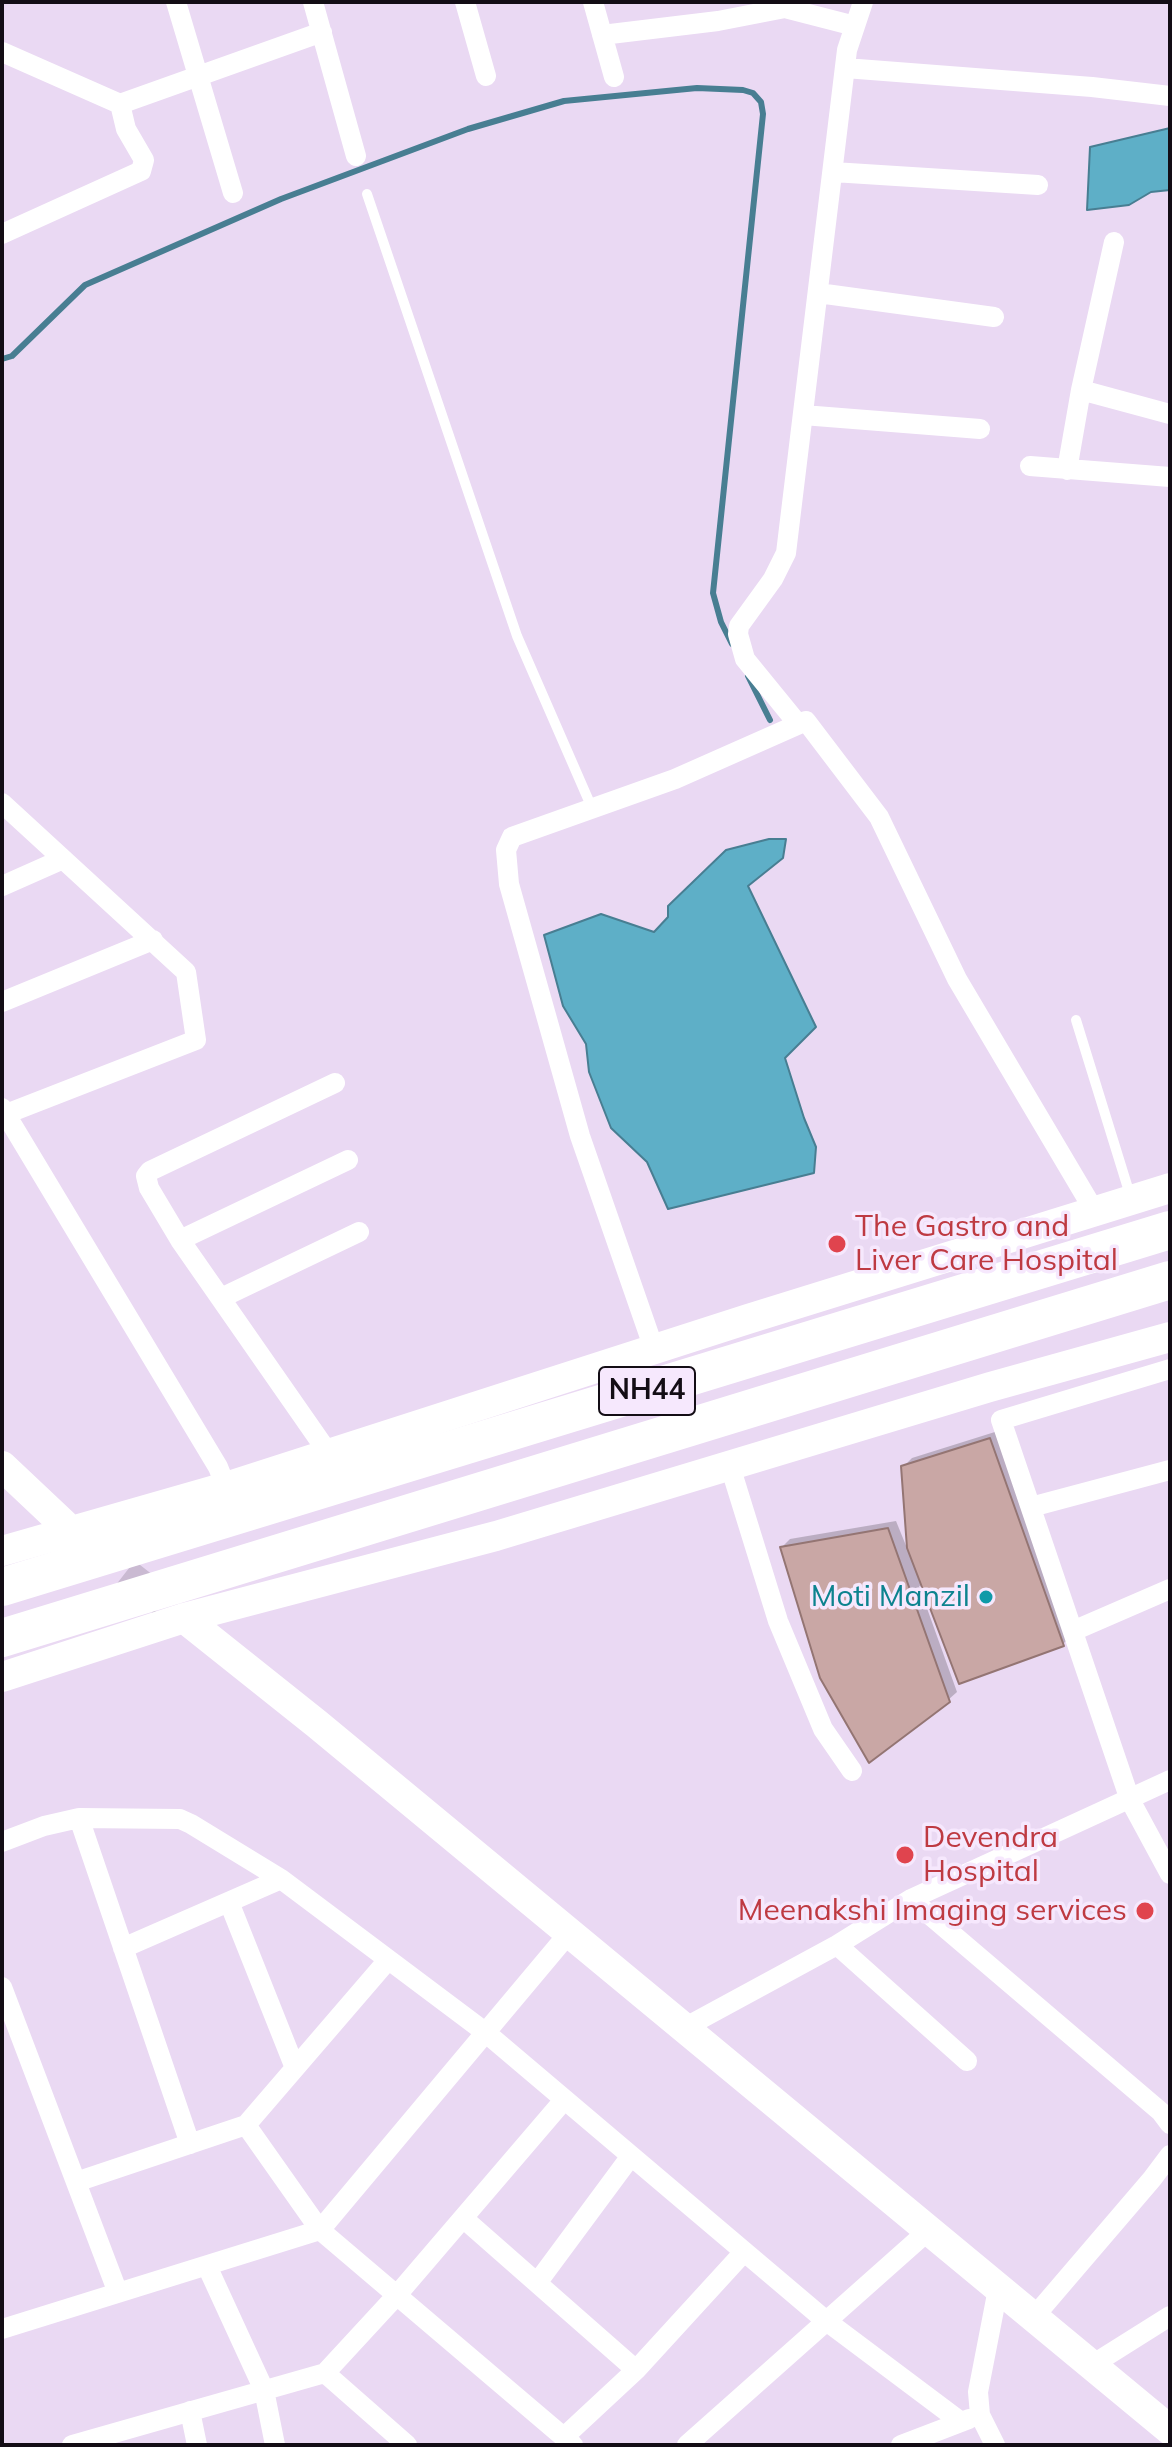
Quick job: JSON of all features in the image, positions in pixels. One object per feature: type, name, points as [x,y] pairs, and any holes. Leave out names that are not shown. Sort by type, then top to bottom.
[{"type":"highway","name":"NH44","points":[[2,1587],[78,1547],[124,1550],[1170,1230]]},
{"type":"highway","name":"NH44","points":[[2,1638],[130,1599],[177,1602],[1170,1280]]},
{"type":"street","points":[[176,2],[233,193]]},
{"type":"street","points":[[313,2],[356,156]]},
{"type":"street","points":[[465,2],[486,76]]},
{"type":"street","points":[[593,2],[614,77]]},
{"type":"street","points":[[798,724],[745,659],[738,634],[739,626],[773,579],[786,553],[845,68],[863,2]]},
{"type":"street","points":[[602,35],[716,12],[758,8],[785,8],[855,26]]},
{"type":"street","points":[[2,52],[120,104],[322,32]]},
{"type":"street","points":[[845,68],[1170,96]]},
{"type":"street","points":[[2,234],[141,171],[144,160],[126,129],[120,104]]},
{"type":"street","points":[[833,172],[1038,185]]},
{"type":"street","points":[[1067,470],[1081,390],[1114,242]]},
{"type":"street","points":[[818,293],[994,317]]},
{"type":"street","points":[[1081,390],[1170,414]]},
{"type":"street","points":[[803,415],[980,429]]},
{"type":"street","points":[[1030,466],[1170,477]]},
{"type":"street","points":[[654,1349],[580,1136],[509,884],[506,850],[512,837],[675,779],[806,721],[879,817],[957,979],[1095,1212]]},
{"type":"street","points":[[2,803],[186,972],[196,1040],[4,1111],[218,1467],[226,1487]]},
{"type":"street","points":[[2,886],[63,859]]},
{"type":"street","points":[[2,1002],[153,940]]},
{"type":"street","points":[[329,1454],[180,1240],[149,1188],[146,1176],[150,1171],[335,1083]]},
{"type":"street","points":[[180,1240],[348,1160]]},
{"type":"street","points":[[2,1551],[78,1547],[226,1487],[1170,1188]]},
{"type":"street","points":[[221,1298],[359,1232]]},
{"type":"street","points":[[2,1677],[177,1602],[496,1536],[990,1387],[1170,1337]]},
{"type":"street","points":[[1170,1369],[1001,1420],[1130,1800],[1170,1874]]},
{"type":"street","points":[[2,1466],[78,1547]]},
{"type":"street","points":[[730,1466],[778,1621],[823,1729],[852,1771]]},
{"type":"street","points":[[1031,1507],[1170,1470]]},
{"type":"street","points":[[1073,1631],[1170,1589]]},
{"type":"street","points":[[177,1602],[317,1724],[1170,2430]]},
{"type":"street","points":[[684,2028],[837,1945],[911,1899],[1170,1780]]},
{"type":"street","points":[[79,1818],[190,2144]]},
{"type":"street","points":[[2,1842],[44,1826],[79,1818],[180,1819],[281,1879],[485,2032],[825,2320],[970,2419],[995,2445]]},
{"type":"street","points":[[123,1948],[281,1879]]},
{"type":"street","points":[[911,1899],[1161,2112],[1170,2124]]},
{"type":"street","points":[[229,1902],[295,2068]]},
{"type":"street","points":[[2,2329],[320,2230],[569,1933]]},
{"type":"street","points":[[837,1945],[967,2061]]},
{"type":"street","points":[[76,2182],[246,2125],[388,1960]]},
{"type":"street","points":[[2,1987],[118,2293]]},
{"type":"street","points":[[72,2445],[133,2436],[190,2411],[325,2373],[397,2295],[564,2100]]},
{"type":"street","points":[[246,2125],[320,2230],[569,2441],[744,2252]]},
{"type":"street","points":[[1033,2318],[1170,2155]]},
{"type":"street","points":[[537,2283],[631,2156]]},
{"type":"street","points":[[463,2218],[636,2370]]},
{"type":"street","points":[[687,2445],[929,2230]]},
{"type":"street","points":[[207,2266],[264,2390],[275,2445]]},
{"type":"street","points":[[970,2419],[998,2289]]},
{"type":"street","points":[[1092,2365],[1170,2316]]},
{"type":"street","points":[[325,2373],[407,2445]]},
{"type":"street","points":[[190,2411],[197,2445]]},
{"type":"street","points":[[901,2445],[970,2419]]},
{"type":"lane","points":[[367,194],[517,636],[592,808]]},
{"type":"lane","points":[[1076,1020],[1132,1200]]},
{"type":"water","points":[[1170,128],[1170,190],[1151,192],[1129,205],[1087,210],[1090,147]]},
{"type":"water","points":[[769,839],[786,839],[783,858],[748,886],[816,1027],[785,1058],[816,1147],[814,1173],[668,1209],[647,1162],[611,1128],[589,1072],[586,1044],[563,1006],[544,935],[601,914],[654,932],[668,917],[668,906],[726,850]]},
{"type":"building","name":"Moti Manzil","points":[[990,1438],[1064,1646],[959,1684],[907,1548],[901,1466]]},
{"type":"building","points":[[888,1528],[950,1702],[869,1763],[820,1678],[780,1547]]},
{"type":"waterway","points":[[2,359],[12,356],[85,285],[281,199],[468,129],[564,101],[697,88],[753,93],[761,102],[763,114],[713,593],[721,622],[732,644]]},
{"type":"waterway","points":[[748,676],[770,720]]},
{"type":"tunnel","points":[[90,1545],[163,1602]]},
{"type":"place","name":"The Gastro and Liver Care Hospital","points":[[837,1244]]},
{"type":"place","name":"Moti Manzil","points":[[986,1597]]},
{"type":"place","name":"Devendra Hospital","points":[[905,1855]]},
{"type":"place","name":"Meenakshi Imaging services","points":[[1145,1911]]}]
